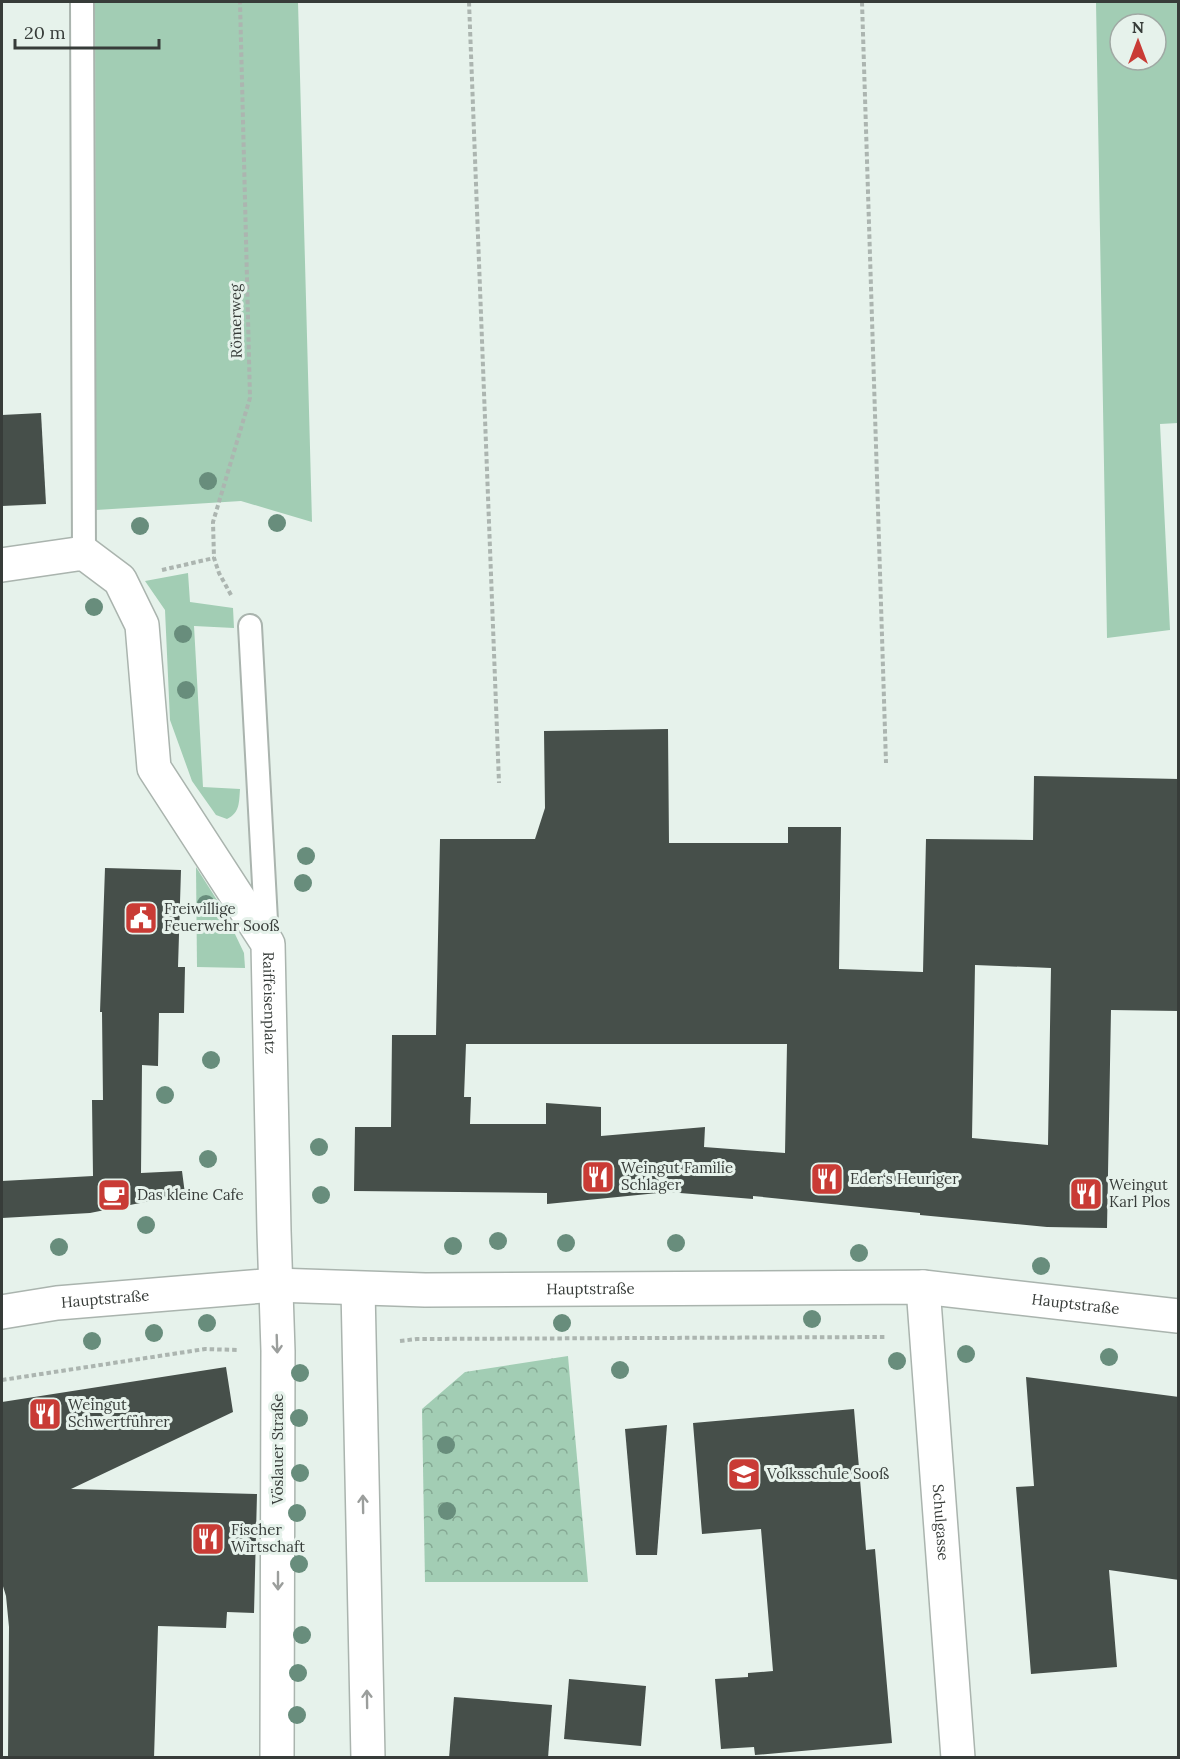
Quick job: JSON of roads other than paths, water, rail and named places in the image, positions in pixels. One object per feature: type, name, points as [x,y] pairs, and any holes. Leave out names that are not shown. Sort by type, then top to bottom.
[{"type":"street","points":[[2,565],[84,553]]},
{"type":"street","name":"Raiffeisenplatz","points":[[84,553],[120,580],[142,625],[154,768],[268,944],[275,1285]]},
{"type":"street","name":"Hauptstraße","points":[[2,1312],[57,1303],[275,1285],[437,1290],[923,1287],[1179,1316]]},
{"type":"street","name":"Vöslauer Straße","points":[[275,1285],[278,1351],[277,1758]]},
{"type":"street","name":"Schulgasse","points":[[923,1287],[958,1758]]},
{"type":"street","points":[[358,1289],[368,1758]]},
{"type":"lane","points":[[82,2],[84,553]]},
{"type":"lane","points":[[250,626],[268,944]]},
{"type":"place","name":"Freiwillige Feuerwehr Sooß","points":[[141,918]]},
{"type":"place","name":"Weingut Familie Schlager","points":[[598,1177]]},
{"type":"place","name":"Eder‘s Heuriger","points":[[827,1179]]},
{"type":"place","name":"Weingut Karl Plos","points":[[1086,1194]]},
{"type":"place","name":"Das kleine Cafe","points":[[114,1195]]},
{"type":"place","name":"Weingut Schwertführer","points":[[45,1414]]},
{"type":"place","name":"Volksschule Sooß","points":[[744,1474]]},
{"type":"place","name":"Fischer Wirtschaft","points":[[208,1539]]}]
